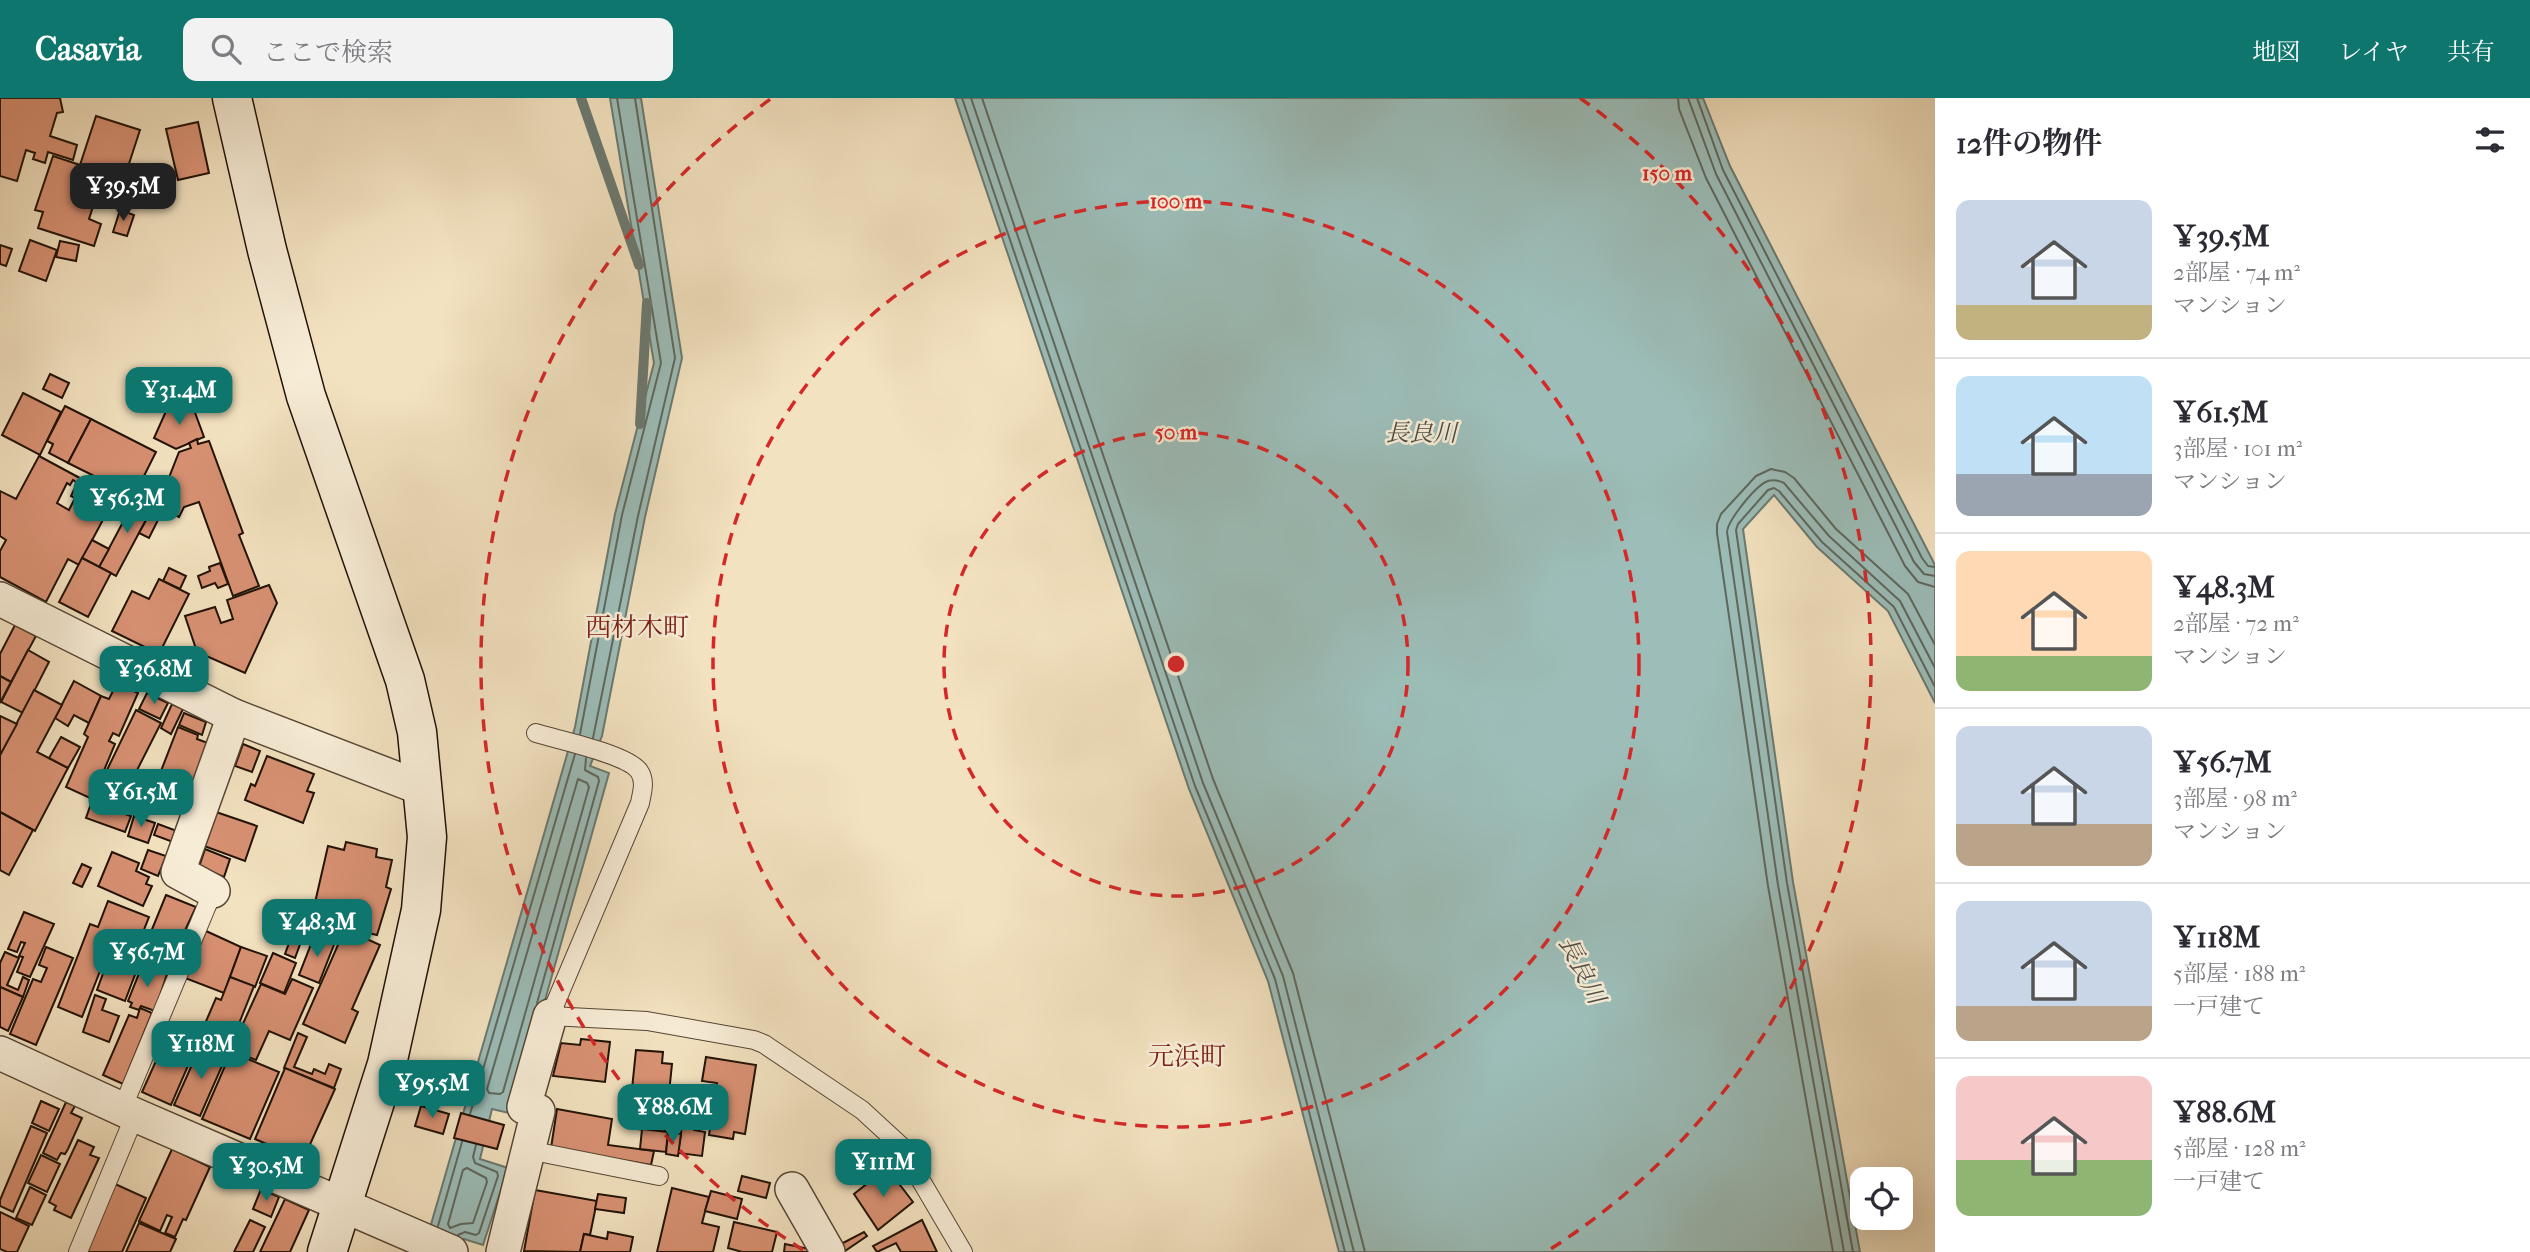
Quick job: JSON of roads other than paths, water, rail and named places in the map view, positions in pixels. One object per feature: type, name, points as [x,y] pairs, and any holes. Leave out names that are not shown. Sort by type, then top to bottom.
[{"type":"street","points":[[232,98],[267,250],[306,396],[405,680],[417,732],[426,837],[421,910],[387,1064],[327,1252]]},
{"type":"street","points":[[0,599],[234,716],[421,788]]},
{"type":"street","points":[[213,891],[177,872],[234,716]]},
{"type":"street","points":[[503,1252],[537,1111],[524,1107],[550,1016]]},
{"type":"street","points":[[0,1052],[129,1112],[451,1252]]},
{"type":"street","points":[[792,1189],[828,1252]]},
{"type":"lane","points":[[541,735],[625,761],[638,770],[643,783],[640,803],[550,1016],[647,1021],[764,1044],[862,1110],[900,1145],[963,1252]]},
{"type":"lane","points":[[78,1252],[213,891]]},
{"type":"lane","points":[[528,1150],[659,1176]]},
{"type":"water","points":[[610,98],[641,98],[682,358],[645,517],[602,736],[590,766],[609,773],[513,1114],[492,1109],[480,1159],[508,1168],[483,1245],[464,1239],[460,1252],[423,1252],[575,727],[615,514],[654,363]]},
{"type":"water","name":"長良川","points":[[955,98],[1703,98],[1730,166],[1935,565],[1935,703],[1888,611],[1817,547],[1774,495],[1743,529],[1793,882],[1850,1197],[1850,1230],[1856,1230],[1860,1252],[1339,1252],[1268,981],[1189,789]]},
{"type":"waterway","points":[[581,98],[639,265]]},
{"type":"waterway","points":[[640,424],[647,303]]},
{"type":"district","name":"西材木町","points":[[637,627]]},
{"type":"district","name":"元浜町","points":[[1187,1056]]}]
